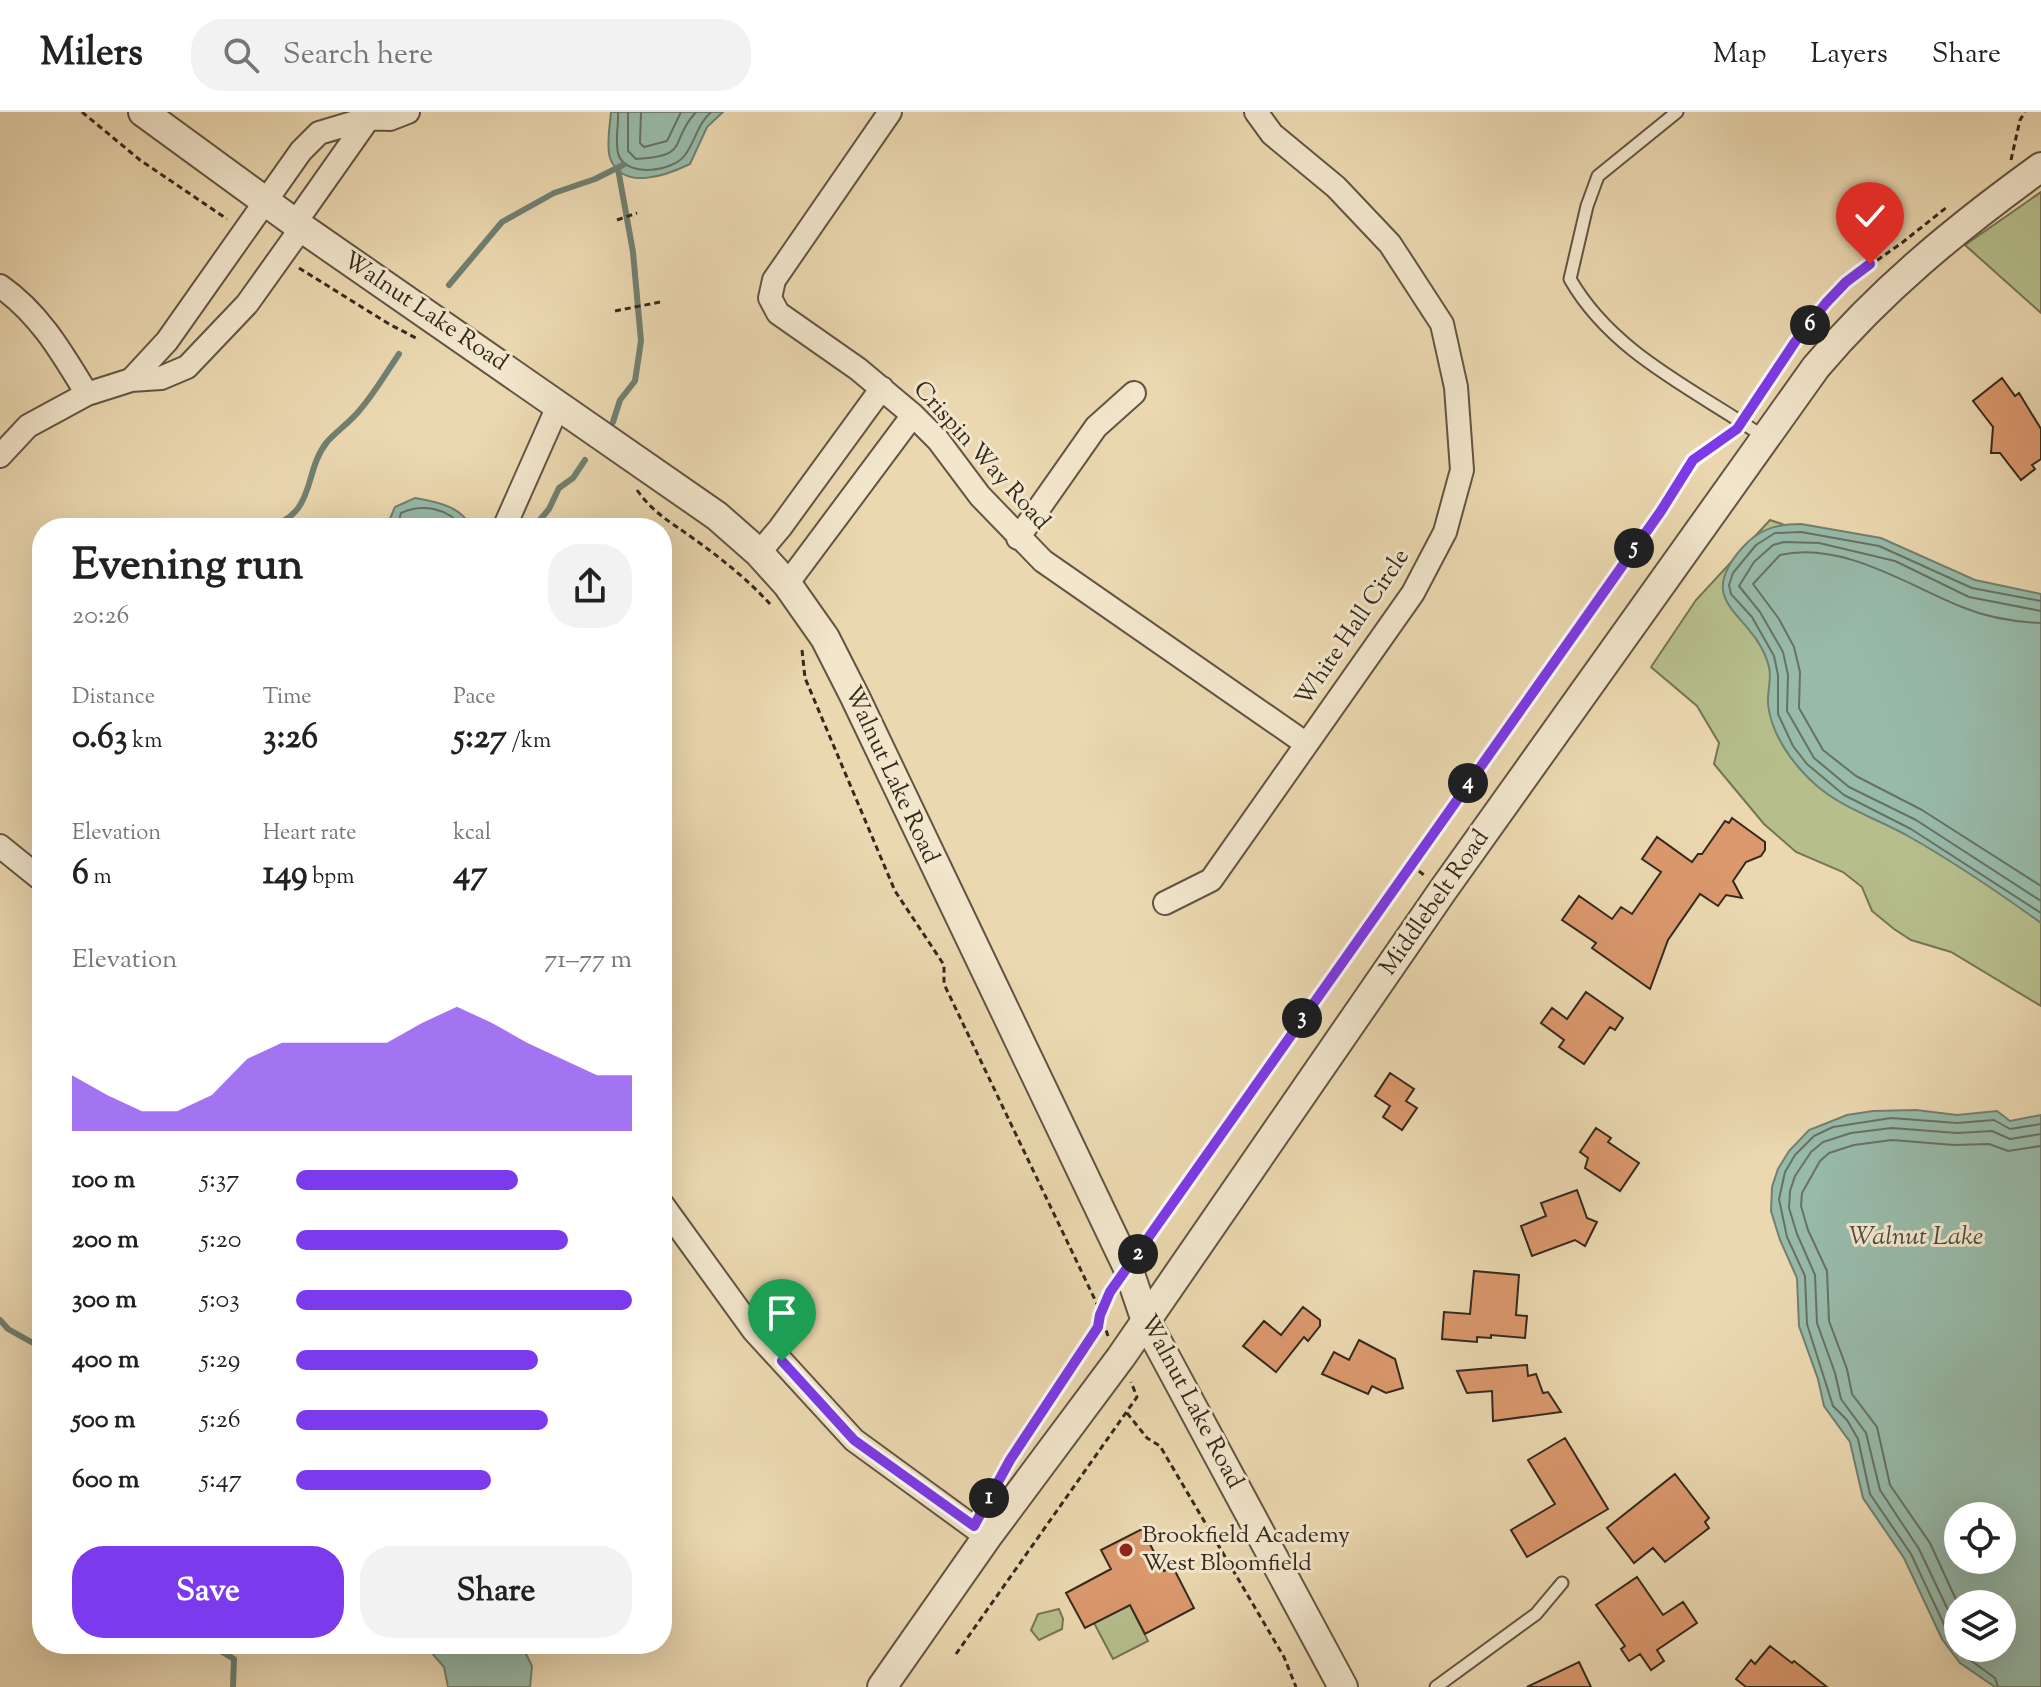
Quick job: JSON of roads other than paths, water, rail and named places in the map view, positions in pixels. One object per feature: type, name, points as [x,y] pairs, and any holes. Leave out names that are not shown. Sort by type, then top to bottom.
[{"type":"street","name":"Walnut Lake Road","points":[[143,112],[299,225],[717,516],[759,553],[787,584],[825,638],[855,697],[1128,1268],[1146,1321],[1343,1687]]},
{"type":"street","points":[[131,380],[167,341],[247,232],[301,151],[319,133],[371,115],[390,119],[408,112]]},
{"type":"street","name":"Crispin Way Road","points":[[890,112],[769,289],[778,313],[882,388],[913,415],[1018,538],[1043,561],[1305,743]]},
{"type":"street","name":"White Hall Circle","points":[[1165,903],[1211,880],[1413,593],[1445,532],[1462,470],[1456,387],[1442,324],[1390,244],[1336,187],[1272,134],[1256,112]]},
{"type":"street","points":[[0,456],[28,426],[87,394],[131,380],[161,378],[187,367],[247,304],[281,257],[371,115]]},
{"type":"street","name":"Middlebelt Road","points":[[882,1687],[987,1537],[1146,1321],[1443,890],[1753,429],[1902,276],[1939,243],[2041,167]]},
{"type":"street","points":[[0,286],[18,299],[49,332],[87,394]]},
{"type":"street","points":[[759,553],[882,388]]},
{"type":"street","points":[[1018,538],[1096,427],[1134,393]]},
{"type":"street","points":[[508,518],[559,404]]},
{"type":"street","points":[[787,584],[913,415]]},
{"type":"street","points":[[0,846],[32,872]]},
{"type":"street","points":[[672,1218],[754,1331],[854,1440],[987,1537]]},
{"type":"lane","points":[[1677,112],[1598,176],[1587,206],[1570,279],[1587,308],[1628,349],[1753,429]]},
{"type":"lane","points":[[1436,1687],[1536,1614],[1562,1583]]},
{"type":"water","points":[[611,112],[723,112],[707,127],[690,164],[658,176],[635,178],[616,168],[610,158]]},
{"type":"water","points":[[415,498],[440,503],[464,518],[390,518],[395,507]]},
{"type":"water","points":[[1801,524],[1881,538],[1975,580],[2041,594],[2041,923],[1925,846],[1827,794],[1808,778],[1785,749],[1770,716],[1769,667],[1762,649],[1725,597],[1723,583],[1728,568],[1755,536],[1776,527]]},
{"type":"water","name":"Walnut Lake","points":[[1916,1110],[1957,1115],[1997,1111],[2010,1121],[2041,1115],[2041,1687],[1995,1687],[1960,1663],[2016,1662],[2016,1590],[1944,1590],[1944,1642],[1904,1558],[1863,1498],[1850,1442],[1824,1406],[1799,1326],[1797,1278],[1771,1211],[1772,1187],[1789,1151],[1809,1130],[1847,1115],[1873,1111]]},
{"type":"water","points":[[433,1654],[526,1654],[532,1666],[530,1687],[448,1687],[444,1667]]},
{"type":"waterway","points":[[449,285],[502,222],[554,193],[595,179],[623,165]]},
{"type":"waterway","points":[[613,422],[620,400],[635,381],[641,341],[633,252],[618,169]]},
{"type":"waterway","points":[[287,518],[301,503],[319,454],[327,442],[352,419],[375,391],[399,354]]},
{"type":"waterway","points":[[541,518],[559,488],[573,478],[585,460]]},
{"type":"waterway","points":[[0,1320],[8,1329],[32,1342]]},
{"type":"waterway","points":[[226,1654],[234,1659],[233,1687]]},
{"type":"place","name":"Brookfield Academy West Bloomfield","points":[[1126,1550]]}]
